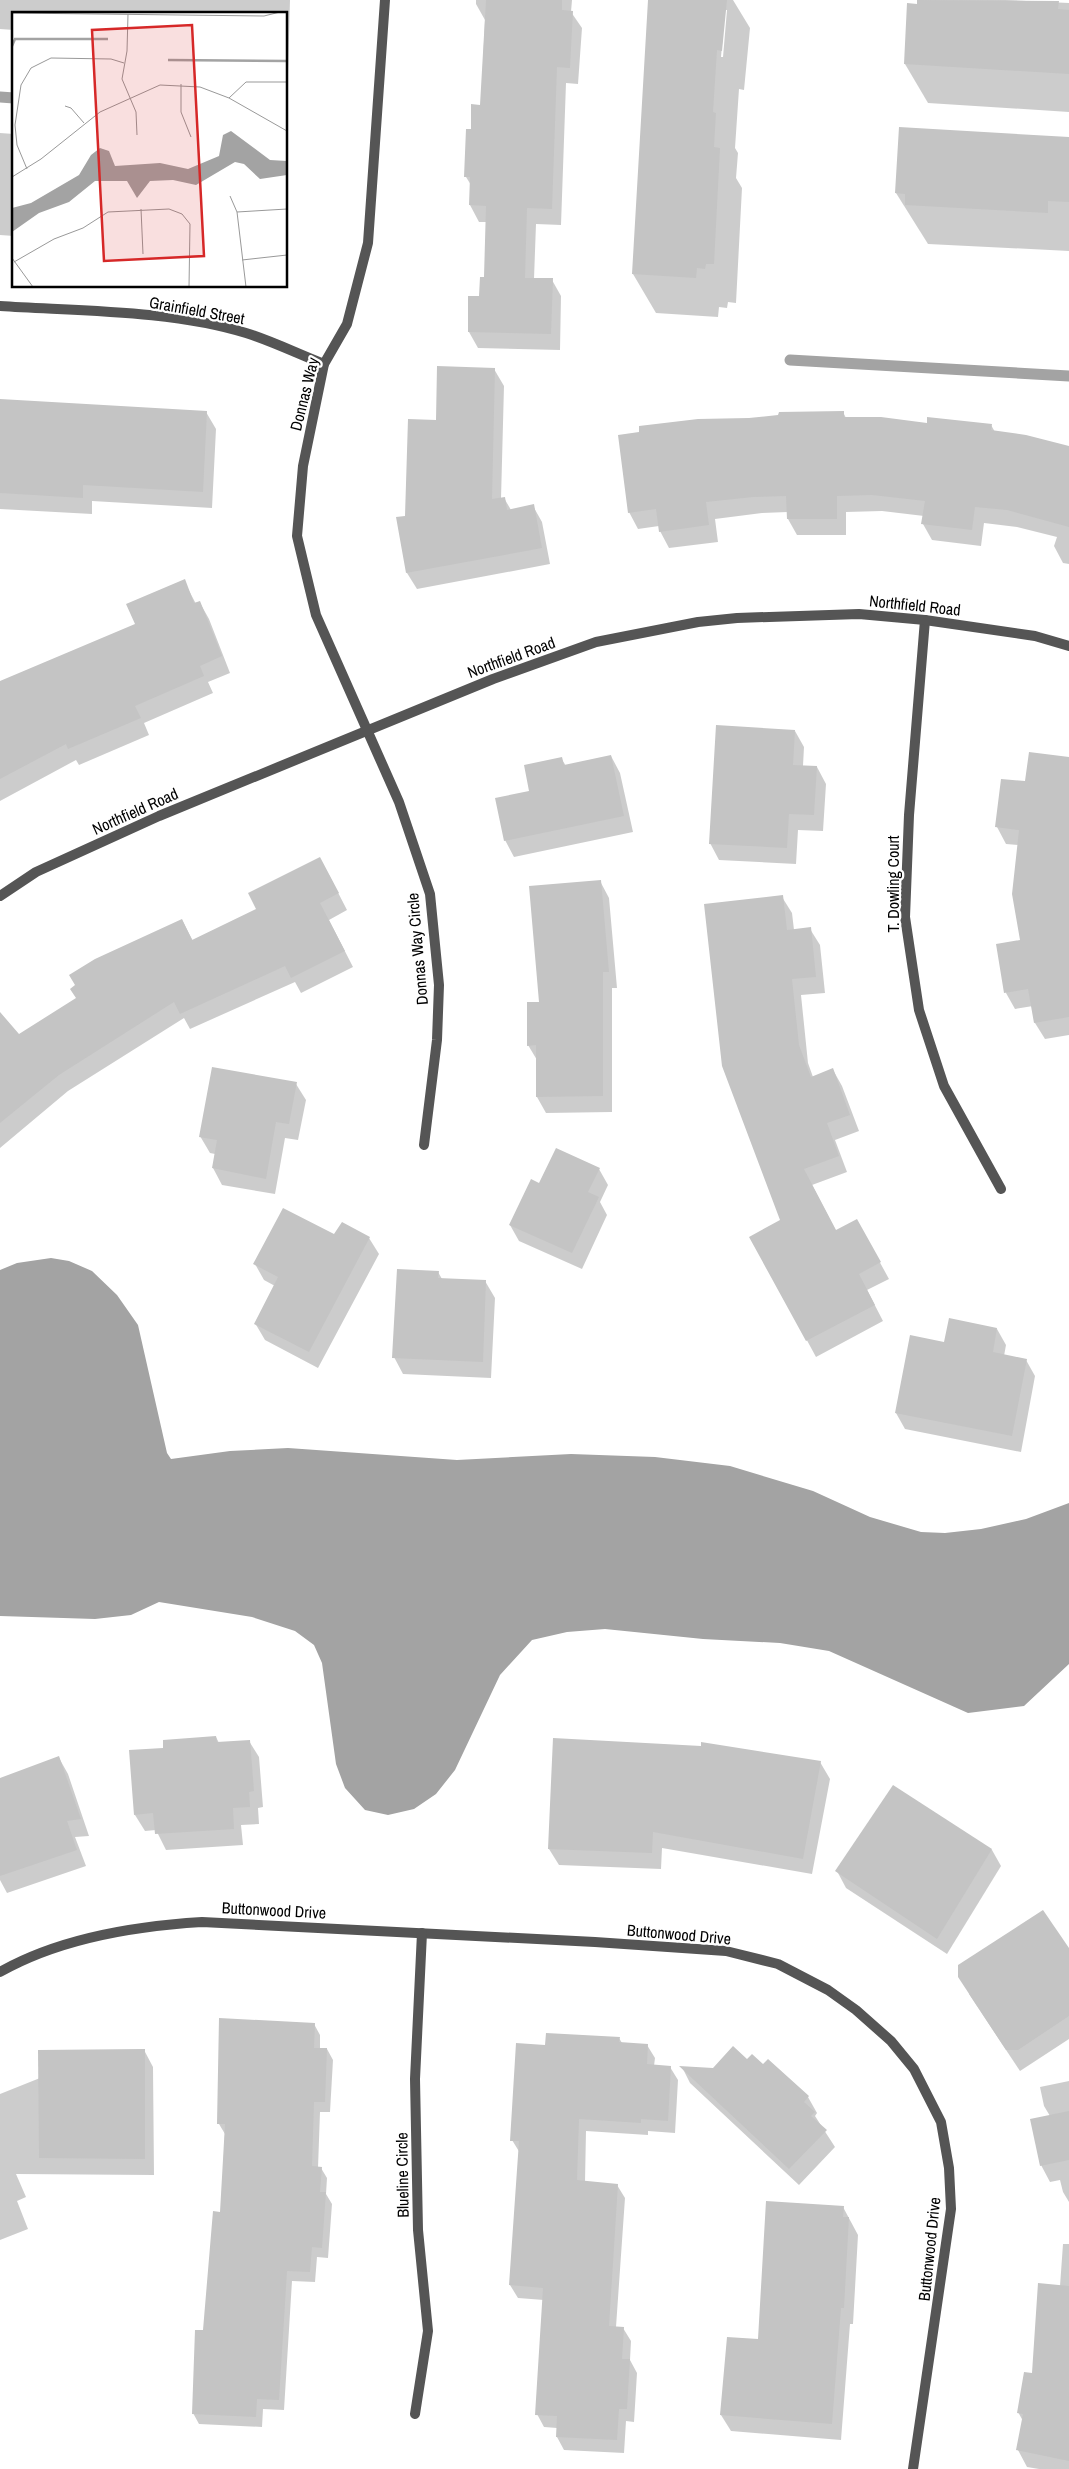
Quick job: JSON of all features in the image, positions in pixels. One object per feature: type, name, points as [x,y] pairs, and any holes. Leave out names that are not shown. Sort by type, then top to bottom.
[{"type":"street","name":"Donnas Way","points":[[365,730],[316,615],[297,536],[303,466],[324,364],[347,324],[368,243],[384,0]]},
{"type":"street","name":"Grainfield Street","points":[[0,306],[117,313],[191,321],[246,333],[324,364]]},
{"type":"street","name":"Northfield Road","points":[[0,896],[36,872],[159,816],[493,679],[596,642],[698,622],[737,618],[859,614],[925,620],[1035,636],[1069,646]]},
{"type":"street","name":"T. Dowling Court","points":[[925,620],[909,815],[905,917],[919,1010],[944,1086],[1001,1189]]},
{"type":"street","name":"Donnas Way Circle","points":[[365,730],[399,802],[430,894],[439,985],[437,1040],[424,1145]]},
{"type":"street","name":"Buttonwood Drive","points":[[0,1972],[68,1945],[160,1925],[202,1922],[595,1942],[735,1953],[778,1964],[828,1990],[891,2041],[914,2069],[941,2122],[949,2168],[951,2209],[913,2469]]},
{"type":"street","name":"Blueline Circle","points":[[415,2414],[428,2331],[418,2230],[415,2079],[422,1933]]},
{"type":"shaded area","points":[[51,1258],[69,1261],[92,1271],[117,1295],[138,1325],[167,1453],[171,1459],[230,1451],[288,1448],[457,1460],[571,1454],[655,1457],[730,1466],[813,1491],[870,1517],[921,1532],[945,1533],[981,1529],[1026,1519],[1069,1503],[1069,1664],[1024,1706],[968,1713],[829,1651],[780,1643],[703,1639],[605,1629],[567,1632],[532,1640],[500,1675],[455,1770],[436,1794],[414,1809],[388,1815],[365,1810],[345,1788],[336,1764],[322,1663],[314,1645],[295,1631],[252,1617],[159,1602],[131,1615],[95,1619],[0,1616],[0,1270],[17,1263]]},
{"type":"building","points":[[486,0],[562,0],[562,10],[573,11],[570,68],[557,67],[552,209],[527,208],[525,278],[553,278],[551,334],[468,332],[468,296],[479,296],[480,277],[484,277],[486,206],[469,205],[470,177],[464,177],[466,129],[471,129],[471,104],[480,105]]},
{"type":"building","points":[[648,0],[727,0],[722,51],[717,50],[713,112],[716,113],[714,147],[720,148],[714,264],[706,264],[705,269],[697,268],[696,278],[632,274]]},
{"type":"building","points":[[917,0],[1059,1],[1058,9],[1069,10],[1069,74],[904,64],[907,3],[917,4]]},
{"type":"building","points":[[899,127],[1069,137],[1069,202],[1048,201],[1048,213],[905,205],[905,194],[895,193]]},
{"type":"building","points":[[437,366],[495,368],[492,499],[505,497],[507,510],[534,504],[542,548],[406,573],[396,517],[405,516],[408,419],[436,420]]},
{"type":"building","points":[[0,399],[207,411],[203,492],[83,485],[83,498],[0,493]]},
{"type":"building","points":[[844,411],[844,417],[881,417],[927,423],[927,417],[992,424],[991,430],[1026,435],[1069,446],[1069,527],[1007,510],[975,507],[972,530],[921,524],[925,501],[872,495],[837,496],[837,519],[787,519],[786,496],[706,502],[709,525],[659,532],[656,509],[628,513],[618,435],[639,432],[639,426],[698,419],[749,418],[778,415],[779,412]]},
{"type":"building","points":[[185,579],[194,603],[200,601],[222,656],[200,666],[204,676],[135,706],[141,718],[68,749],[66,744],[0,779],[0,681],[135,624],[126,604]]},
{"type":"building","points":[[716,725],[795,730],[793,765],[817,766],[814,815],[789,814],[787,848],[709,844]]},
{"type":"building","points":[[1029,752],[1069,757],[1069,1017],[1034,1023],[1028,989],[1004,993],[996,944],[1020,940],[1012,894],[1019,830],[995,827],[1001,779],[1025,781]]},
{"type":"building","points":[[611,755],[624,816],[504,841],[495,798],[529,791],[524,765],[562,757],[564,765]]},
{"type":"building","points":[[320,857],[339,893],[320,903],[345,951],[291,978],[285,966],[180,1014],[174,1002],[59,1075],[0,1123],[0,1012],[19,1034],[76,998],[70,989],[75,985],[69,975],[95,959],[182,919],[192,940],[256,909],[248,893]]},
{"type":"building","points":[[601,880],[609,972],[603,972],[603,1096],[536,1097],[536,1045],[527,1046],[527,1002],[539,1002],[529,886]]},
{"type":"building","points":[[783,895],[787,930],[811,927],[816,977],[792,979],[799,1045],[811,1077],[833,1068],[850,1115],[827,1123],[839,1156],[804,1169],[836,1230],[857,1219],[881,1262],[859,1274],[875,1305],[806,1341],[749,1237],[780,1220],[722,1066],[704,904]]},
{"type":"building","points":[[212,1067],[297,1082],[289,1124],[276,1122],[266,1179],[212,1168],[217,1140],[199,1137]]},
{"type":"building","points":[[556,1148],[600,1168],[588,1192],[599,1197],[572,1253],[509,1225],[531,1179],[539,1183]]},
{"type":"building","points":[[283,1208],[334,1234],[342,1222],[370,1237],[309,1352],[254,1324],[278,1277],[253,1264]]},
{"type":"building","points":[[397,1269],[439,1271],[438,1278],[486,1280],[483,1362],[392,1358]]},
{"type":"building","points":[[949,1318],[997,1328],[993,1352],[1027,1359],[1012,1436],[895,1413],[910,1335],[944,1342]]},
{"type":"building","points":[[216,1736],[217,1742],[250,1740],[254,1791],[249,1792],[250,1807],[233,1808],[234,1829],[155,1834],[153,1813],[134,1815],[129,1750],[163,1748],[163,1740]]},
{"type":"building","points":[[553,1738],[701,1746],[701,1742],[821,1761],[803,1859],[653,1832],[652,1853],[548,1849]]},
{"type":"building","points":[[59,1756],[81,1819],[67,1821],[77,1850],[0,1876],[0,1778]]},
{"type":"building","points":[[893,1785],[992,1849],[937,1939],[835,1871]]},
{"type":"building","points":[[1043,1910],[1069,1948],[1069,2016],[1018,2050],[1006,2050],[958,1977],[958,1965]]},
{"type":"building","points":[[219,2018],[315,2023],[314,2048],[327,2048],[325,2102],[314,2102],[312,2166],[322,2167],[320,2192],[326,2192],[322,2248],[312,2247],[310,2272],[287,2271],[279,2400],[257,2399],[256,2417],[192,2414],[195,2330],[203,2330],[213,2211],[220,2212],[225,2124],[217,2124]]},
{"type":"building","points":[[546,2033],[620,2037],[619,2042],[648,2044],[647,2064],[671,2066],[668,2121],[641,2119],[641,2123],[579,2119],[577,2180],[618,2184],[609,2326],[624,2327],[622,2359],[630,2359],[627,2409],[619,2409],[617,2440],[556,2437],[557,2416],[535,2415],[543,2288],[509,2285],[519,2141],[510,2141],[516,2043],[545,2045]]},
{"type":"building","points":[[733,2046],[747,2059],[752,2054],[763,2064],[768,2059],[809,2096],[804,2102],[815,2112],[811,2116],[827,2130],[789,2169],[679,2066],[713,2068]]},
{"type":"building","points":[[145,2049],[145,2159],[39,2158],[38,2050]]},
{"type":"building","points":[[1069,2111],[1069,2160],[1040,2166],[1030,2119]]},
{"type":"building","points":[[766,2201],[844,2206],[843,2217],[849,2217],[844,2308],[841,2308],[832,2424],[720,2415],[727,2337],[758,2339]]},
{"type":"building","points":[[1038,2283],[1069,2286],[1069,2461],[1016,2450],[1023,2414],[1017,2413],[1024,2372],[1032,2373]]},
{"type":"waterway","points":[[0,97],[12,98]]},
{"type":"waterway","points":[[790,360],[1069,376]]}]
